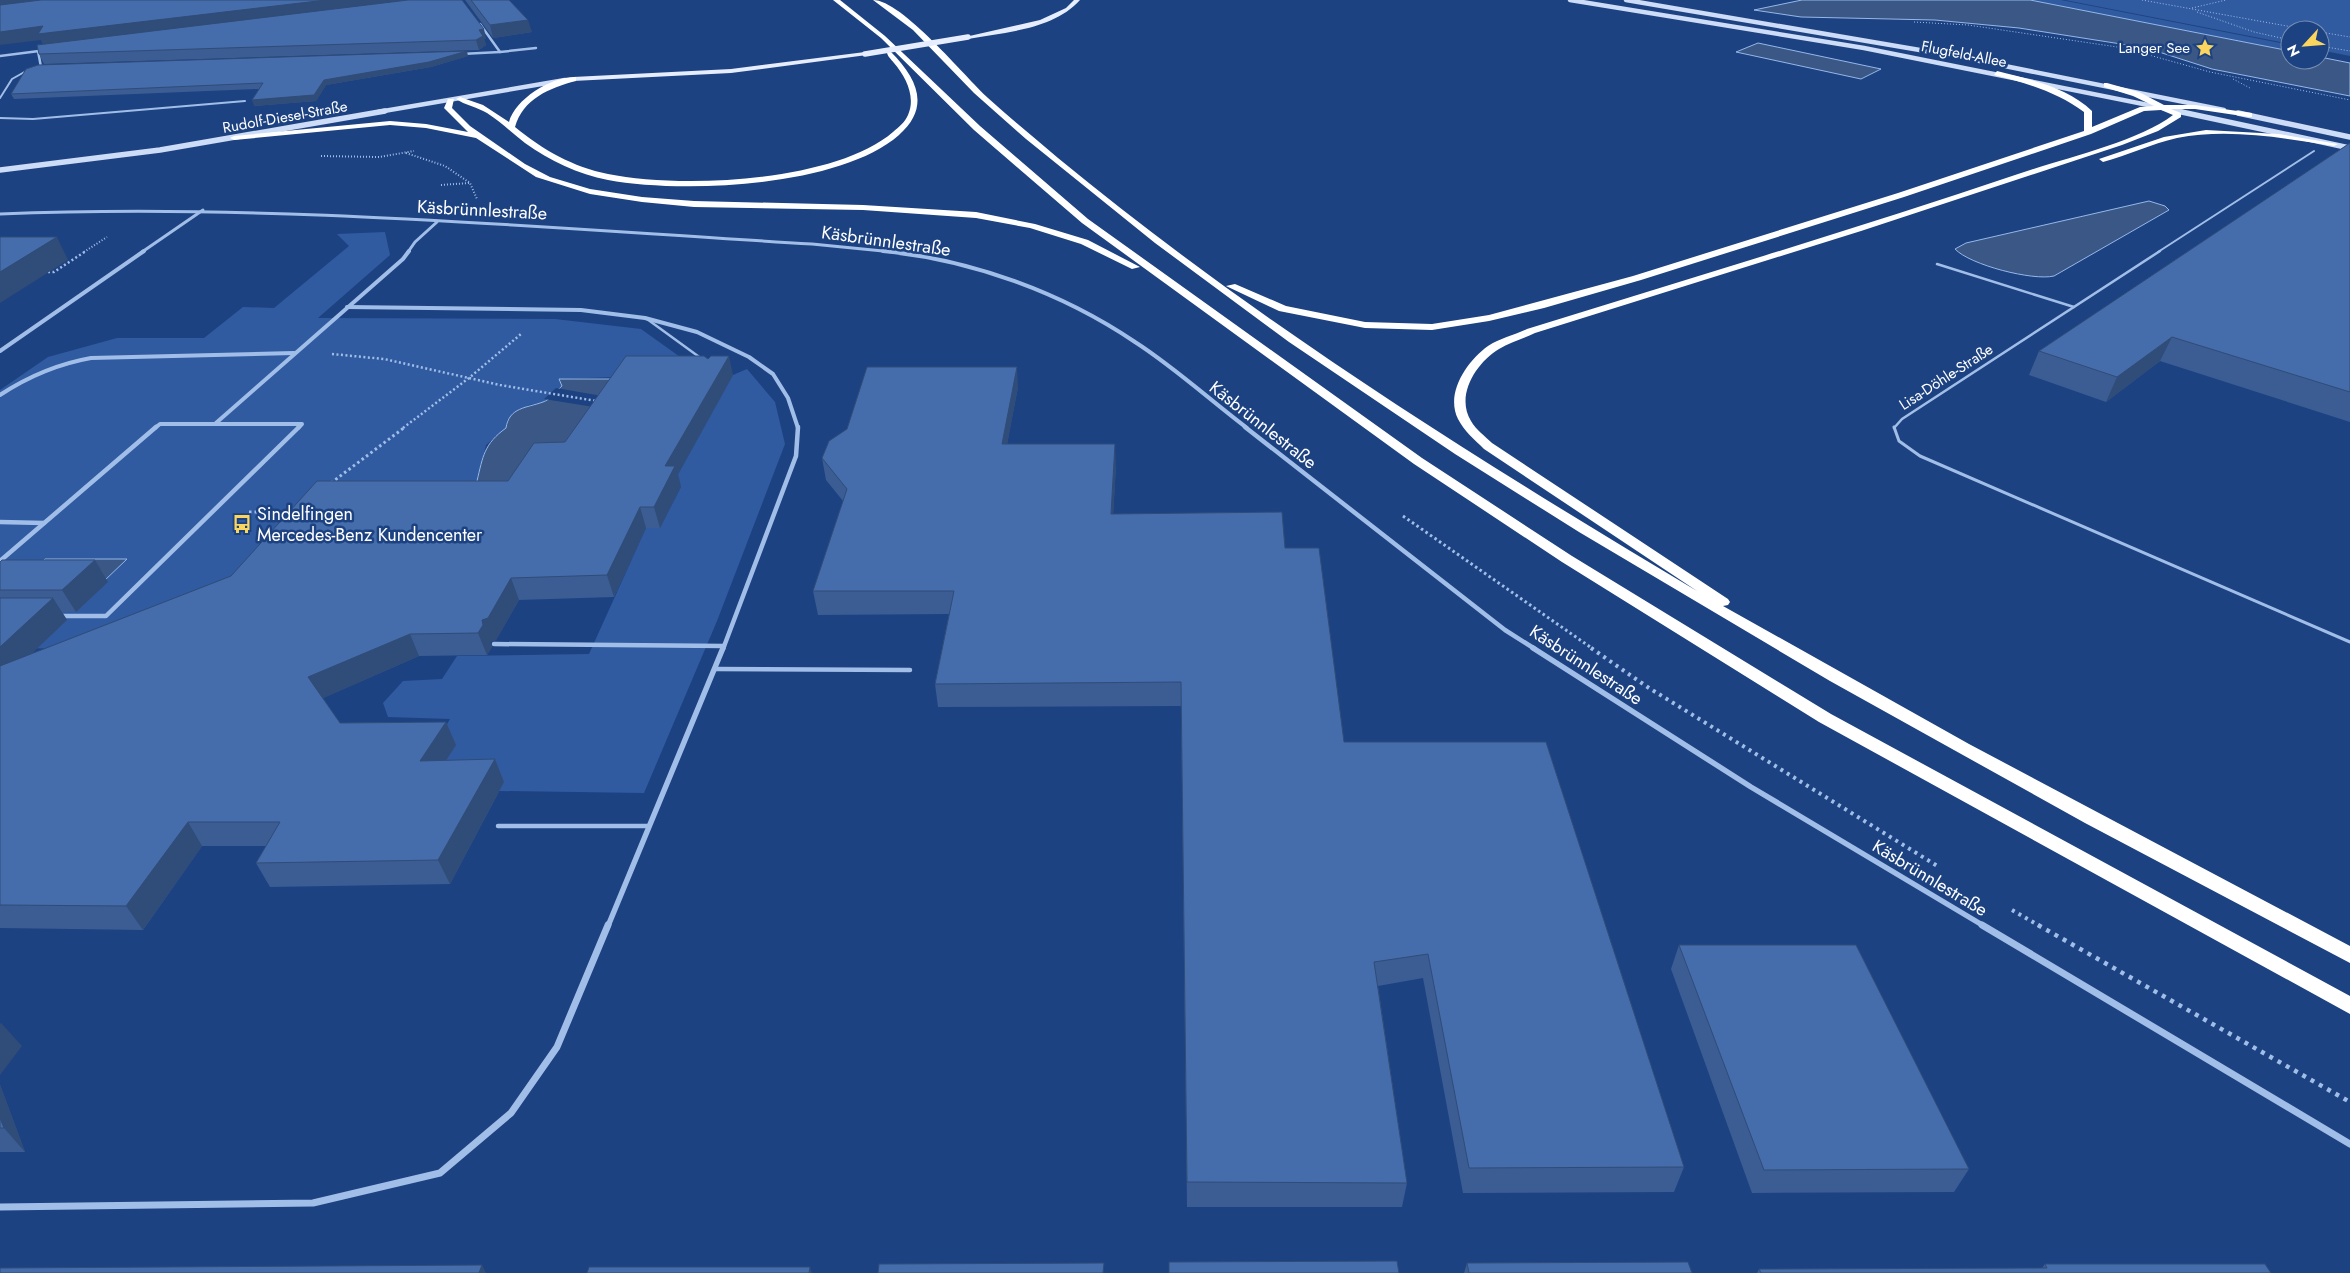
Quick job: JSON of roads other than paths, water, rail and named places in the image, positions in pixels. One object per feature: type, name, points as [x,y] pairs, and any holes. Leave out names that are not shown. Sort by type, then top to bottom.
[{"type":"highway","points":[[836,0],[884,37],[977,128],[1033,178],[1086,221],[1418,461],[1567,559],[1719,655],[1944,785],[2350,1006]]},
{"type":"highway","points":[[876,0],[906,21],[986,100],[1077,178],[1194,268],[1337,370],[1481,464],[1596,537],[1847,684],[2040,790],[2350,955]]},
{"type":"highway","points":[[884,37],[880,44],[892,56],[912,88],[916,106],[908,124],[890,140],[852,158],[828,165],[745,180],[683,183],[611,178],[577,168],[537,148],[479,105],[456,100],[449,110],[480,137],[537,174],[571,186],[617,196],[709,205],[916,211],[977,216],[1044,228],[1066,235],[1118,258],[1207,310]]},
{"type":"highway","points":[[1998,73],[2054,91],[2079,104],[2088,111],[2088,132]]},
{"type":"highway","points":[[511,128],[512,117],[525,102],[550,87],[573,79]]},
{"type":"highway","points":[[1847,684],[1488,446],[1463,417],[1459,400],[1464,381],[1474,364],[1492,349],[1531,331],[1935,206],[2127,140],[2171,121],[2178,115],[2136,94],[2107,85]]},
{"type":"highway","points":[[1194,268],[1283,309],[1335,320],[1400,328],[1432,327],[1540,306],[1636,278],[1901,195],[2088,132],[2140,110],[2162,107],[2195,107],[2249,115]]},
{"type":"highway","points":[[234,138],[390,123],[426,126],[480,137]]},
{"type":"highway","points":[[1935,206],[2073,168],[2167,138],[2189,134],[2246,134],[2334,144]]},
{"type":"main road","points":[[573,79],[731,71],[864,54],[968,37],[1040,21],[1068,8],[1076,0]]},
{"type":"main road","name":"Flugfeld-Allee","points":[[1570,0],[1756,29],[1998,73],[2350,148]]},
{"type":"main road","name":"Flugfeld-Allee","points":[[1626,0],[1869,40],[2107,85],[2350,137]]},
{"type":"main road","name":"Rudolf-Diesel-Straße","points":[[0,169],[160,150],[573,79]]},
{"type":"street","points":[[478,22],[500,52]]},
{"type":"street","points":[[454,54],[536,48]]},
{"type":"street","points":[[0,56],[48,50]]},
{"type":"street","points":[[38,51],[41,67],[51,67]]},
{"type":"street","name":"Käsbrünnlestraße","points":[[0,214],[98,210],[203,210],[348,215],[812,244],[892,252],[951,262],[988,273],[1070,303],[1136,342],[1505,630],[1750,787],[2350,1144]]},
{"type":"street","points":[[0,351],[203,210]]},
{"type":"street","points":[[216,424],[294,353],[403,259],[415,242],[437,222]]},
{"type":"street","points":[[0,1207],[313,1203],[440,1172],[511,1113],[558,1047],[724,646],[796,456],[798,426],[788,398],[773,374],[720,341],[697,332],[645,318],[550,308],[348,307]]},
{"type":"street","points":[[0,395],[24,378],[39,371],[85,359],[107,356],[294,353]]},
{"type":"street","points":[[0,560],[160,424],[302,424],[106,616],[48,616]]},
{"type":"street","points":[[0,522],[45,523]]},
{"type":"street","points":[[494,644],[724,646]]},
{"type":"lane","points":[[0,98],[12,79],[24,71],[41,67]]},
{"type":"lane","points":[[0,118],[32,120],[245,101]]},
{"type":"lane","name":"Lisa-Döhle-Straße","points":[[2314,150],[1902,419],[1894,428],[1894,437],[1902,445],[1920,456],[2350,642]]},
{"type":"lane","points":[[1937,264],[2074,307]]},
{"type":"lane","points":[[645,318],[706,361]]},
{"type":"lane","points":[[715,669],[910,670]]},
{"type":"lane","points":[[498,826],[649,826]]},
{"type":"place","name":"Langer See","points":[[2205,48]]},
{"type":"place","name":"Sindelfingen Mercedes-Benz Kundencenter","points":[[242,524]]}]
